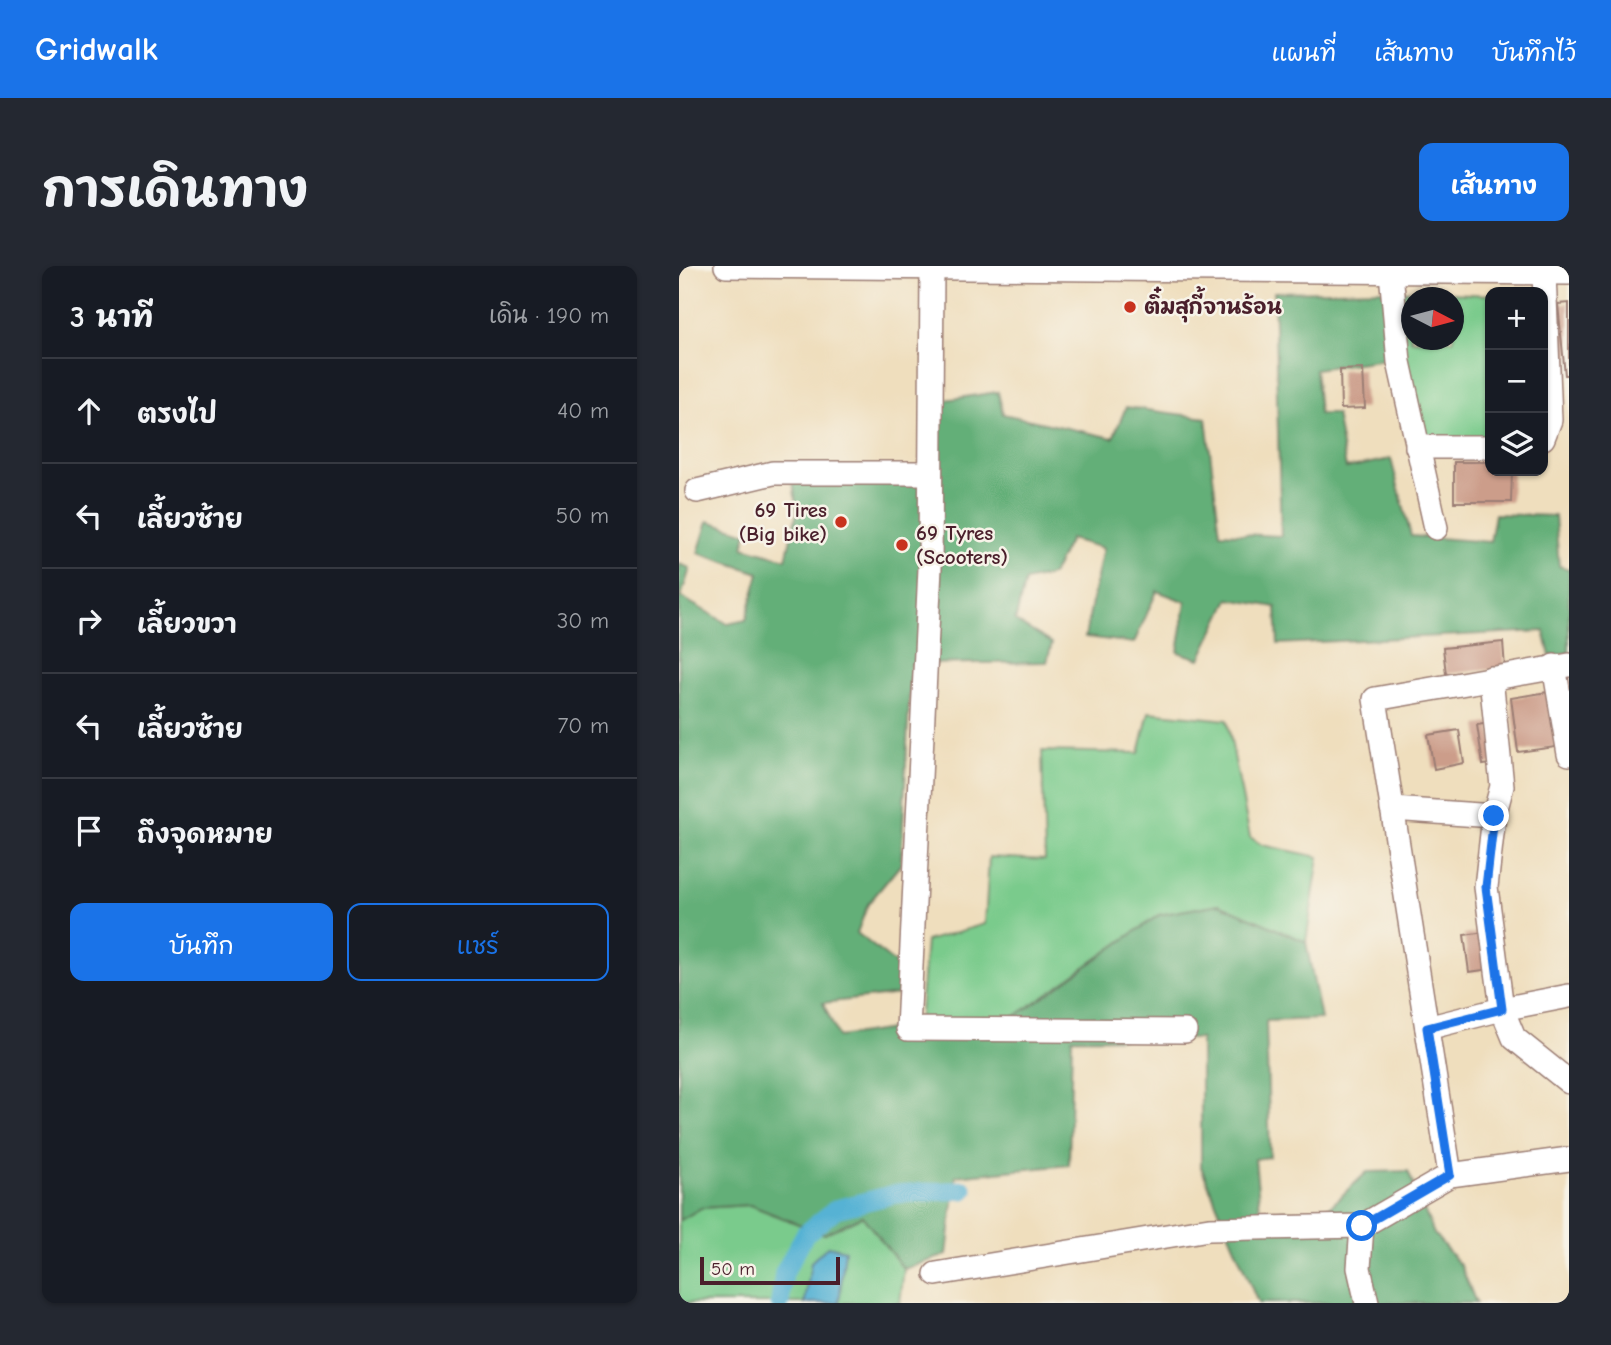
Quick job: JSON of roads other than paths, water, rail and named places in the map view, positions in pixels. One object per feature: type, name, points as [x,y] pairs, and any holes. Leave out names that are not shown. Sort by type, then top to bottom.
[{"type":"street","points":[[726,266],[1265,268],[1391,272],[1484,269],[1569,273]]},
{"type":"street","points":[[932,268],[930,568],[908,1029],[1185,1031]]},
{"type":"street","points":[[1546,270],[1548,424]]},
{"type":"street","points":[[1391,272],[1399,362],[1436,528]]},
{"type":"street","points":[[1417,447],[1485,447]]},
{"type":"street","points":[[697,491],[773,473],[930,473]]},
{"type":"street","points":[[1450,1175],[1375,699],[1562,666],[1569,754]]},
{"type":"street","points":[[1491,678],[1502,786],[1494,816],[1486,887],[1502,1009],[1514,1038],[1569,1082]]},
{"type":"street","points":[[1392,809],[1494,816]]},
{"type":"street","points":[[1427,1028],[1569,996]]},
{"type":"street","points":[[936,1274],[1209,1229],[1362,1226],[1450,1175],[1569,1159]]},
{"type":"street","points":[[1362,1226],[1359,1268],[1367,1303]]},
{"type":"water","points":[[828,1246],[845,1250],[839,1303],[805,1303],[811,1262]]},
{"type":"waterway","points":[[780,1303],[784,1273],[805,1234],[836,1209],[895,1194],[964,1190]]},
{"type":"place","name":"ติ๋มสุกี้จานร้อน","points":[[1130,307]]},
{"type":"place","name":"69 Tires (Big bike)","points":[[841,522]]},
{"type":"place","name":"69 Tyres (Scooters)","points":[[902,545]]}]
